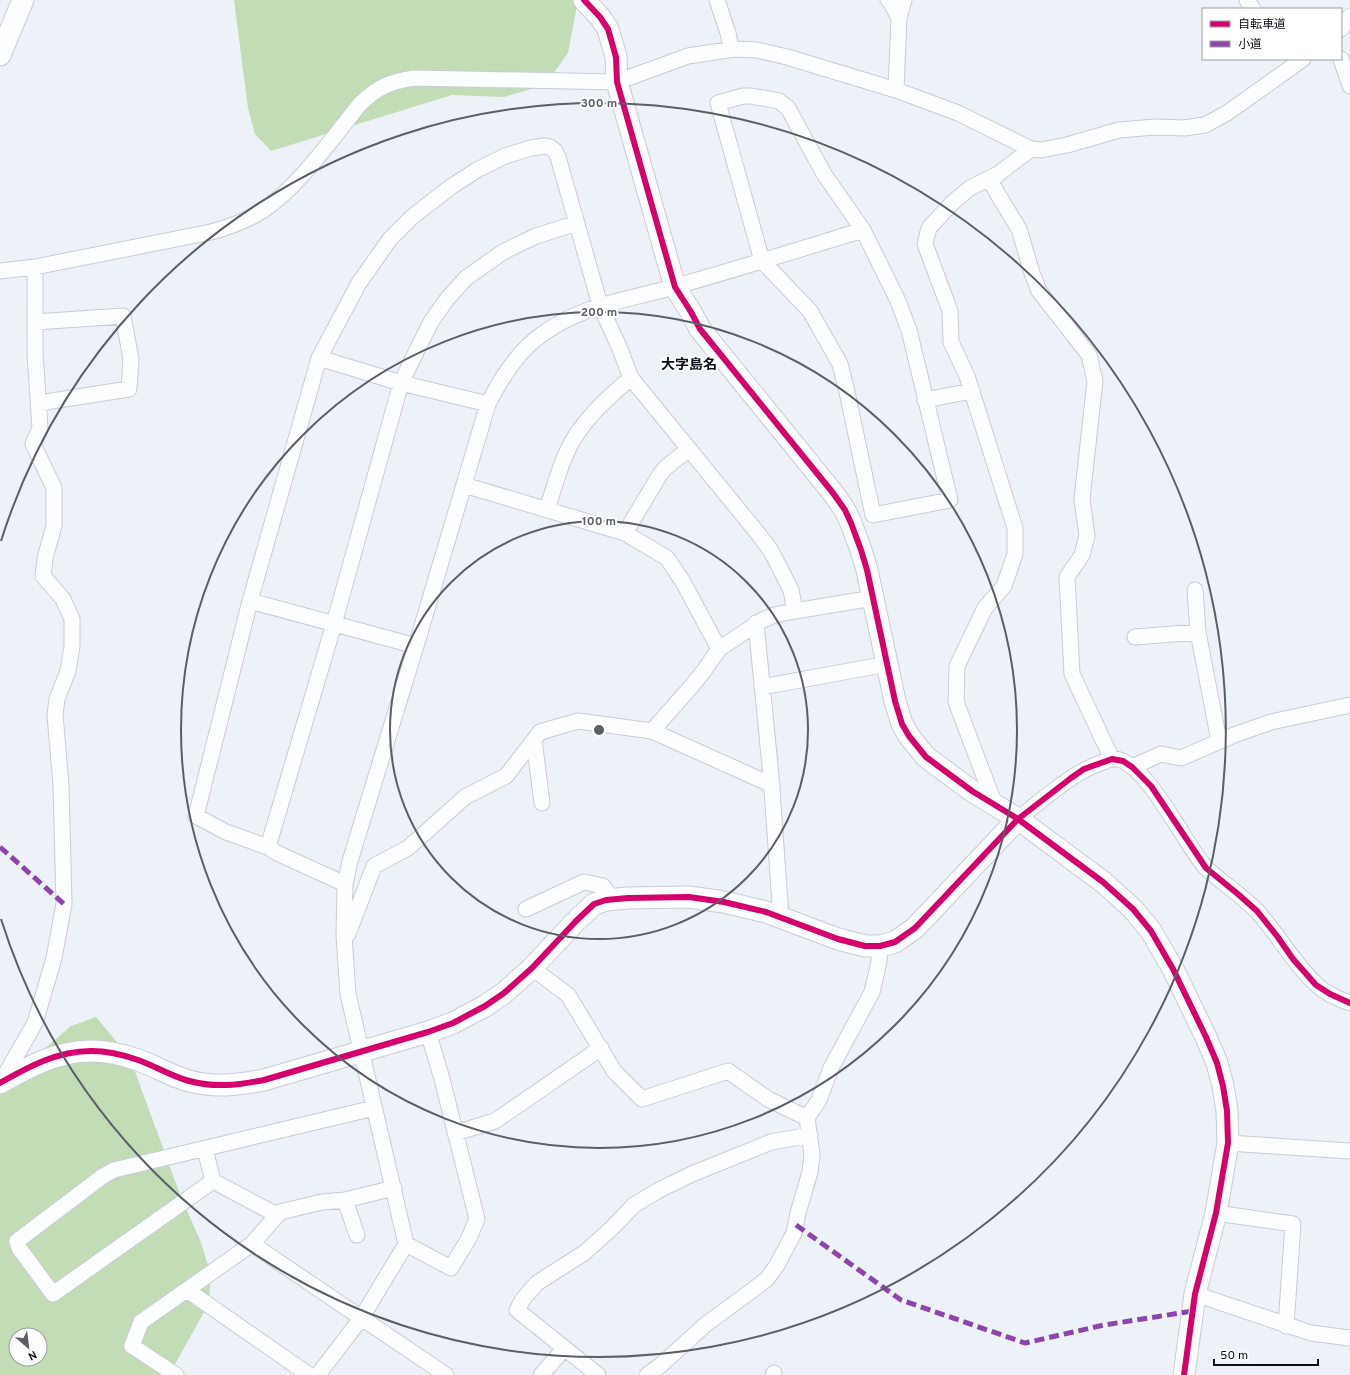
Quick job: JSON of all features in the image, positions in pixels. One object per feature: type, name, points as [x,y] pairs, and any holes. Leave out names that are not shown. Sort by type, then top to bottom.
[{"type":"street","points":[[0,55],[23,0]]},
{"type":"street","points":[[584,0],[600,17],[608,29],[616,57],[617,82],[675,287],[692,312],[700,329],[833,493],[845,510],[851,523],[861,550],[898,713],[902,724],[912,740],[926,757],[972,791],[1018,819],[1103,882],[1133,909],[1151,931],[1173,969],[1206,1037],[1217,1063],[1223,1086],[1227,1111],[1228,1143],[1216,1213],[1195,1294],[1184,1375]]},
{"type":"street","points":[[717,0],[728,33],[731,49]]},
{"type":"street","points":[[888,0],[899,18]]},
{"type":"street","points":[[896,90],[899,18],[904,0]]},
{"type":"street","points":[[1342,28],[1350,16]]},
{"type":"street","points":[[0,271],[35,267],[211,232],[230,227],[250,218],[263,211],[306,171],[361,103],[378,89],[388,84],[414,78],[617,82],[688,56],[731,49],[757,50],[787,57],[896,90],[958,113],[1031,149],[1041,150],[1067,145],[1119,130],[1155,127],[1184,128],[1205,125],[1227,113],[1298,60]]},
{"type":"street","points":[[1341,60],[1350,86]]},
{"type":"street","points":[[743,96],[779,101],[788,108],[824,174],[863,230],[898,301],[909,330],[950,500],[873,515],[840,364],[810,311],[762,261],[718,103],[743,96]]},
{"type":"street","points":[[345,884],[277,853],[268,847],[226,832],[196,816],[250,600],[319,358],[359,283],[390,239],[412,217],[452,186],[477,170],[505,156],[531,148],[544,146],[550,147],[555,151],[600,305],[620,349],[631,378],[735,503],[771,551],[791,590],[795,611]]},
{"type":"street","points":[[995,805],[956,702],[957,666],[985,608],[1004,586],[1015,554],[1015,528],[967,376],[951,342],[950,311],[925,244],[929,228],[952,203],[970,188],[998,174],[1031,149]]},
{"type":"street","points":[[998,174],[991,183],[1019,229],[1039,291],[1088,355],[1095,381],[1082,499],[1086,536],[1082,555],[1067,577],[1072,674],[1112,759]]},
{"type":"street","points":[[268,847],[334,624],[401,384],[431,322],[447,299],[466,278],[503,252],[536,236],[576,223]]},
{"type":"street","points":[[318,1375],[361,1318],[406,1244],[348,994],[345,943],[345,884],[350,861],[488,404],[507,370],[521,353],[540,335],[560,322],[600,305],[675,287],[863,230]]},
{"type":"street","points":[[0,1083],[35,1023],[54,958],[64,904],[61,785],[55,715],[57,699],[69,664],[72,646],[72,618],[63,600],[43,576],[45,558],[54,526],[54,488],[33,444],[40,428],[35,322],[35,267]]},
{"type":"street","points":[[35,322],[122,316],[131,359],[129,389],[39,403]]},
{"type":"street","points":[[319,358],[401,384],[488,404]]},
{"type":"street","points":[[547,510],[566,454],[572,442],[594,412],[606,399],[631,378]]},
{"type":"street","points":[[925,400],[972,391]]},
{"type":"street","points":[[625,533],[665,468],[689,448]]},
{"type":"street","points":[[464,485],[625,533],[667,558],[683,582],[719,650]]},
{"type":"street","points":[[1195,590],[1198,632],[1219,741]]},
{"type":"street","points":[[652,731],[690,688],[719,650],[756,624],[774,615],[873,598]]},
{"type":"street","points":[[250,600],[416,646]]},
{"type":"street","points":[[756,624],[772,786],[781,917]]},
{"type":"street","points":[[1135,637],[1198,632]]},
{"type":"street","points":[[762,687],[887,664]]},
{"type":"street","points":[[1132,767],[1161,754],[1181,758],[1219,741],[1271,722],[1350,704]]},
{"type":"street","points":[[345,943],[374,866],[408,848],[465,797],[506,776],[540,732],[578,721],[652,731],[772,786]]},
{"type":"street","points":[[534,740],[542,803]]},
{"type":"street","points":[[0,1083],[30,1066],[46,1060],[71,1053],[91,1051],[110,1053],[138,1060],[188,1081],[221,1086],[242,1084],[264,1080],[428,1032],[453,1023],[485,1006],[532,968],[594,904],[612,899],[689,897],[724,902],[766,912],[838,939],[865,946],[880,946],[894,942],[915,928],[1018,819],[1071,778],[1089,767],[1112,759],[1123,761],[1132,767],[1151,786],[1206,868],[1257,911],[1277,936],[1293,960],[1316,985],[1330,994],[1350,1003]]},
{"type":"street","points":[[526,909],[584,882],[603,886],[612,899]]},
{"type":"street","points":[[647,1375],[661,1365],[705,1325],[767,1279],[777,1265],[794,1233],[798,1213],[810,1172],[812,1155],[807,1118],[819,1100],[831,1068],[872,992],[879,962],[880,946]]},
{"type":"street","points":[[532,968],[568,995],[614,1071],[642,1099],[728,1071],[768,1099],[807,1118]]},
{"type":"street","points":[[406,1244],[451,1268],[469,1238],[477,1219],[442,1079],[428,1032]]},
{"type":"street","points":[[455,1133],[495,1121],[601,1048]]},
{"type":"street","points":[[213,1181],[53,1294],[19,1248],[16,1241],[102,1176],[114,1170],[374,1108]]},
{"type":"street","points":[[598,1375],[517,1310],[523,1299],[537,1283],[584,1254],[612,1228],[634,1204],[659,1190],[692,1174],[771,1142],[810,1135]]},
{"type":"street","points":[[1228,1143],[1350,1151]]},
{"type":"street","points":[[205,1149],[213,1181],[277,1215]]},
{"type":"street","points":[[176,1375],[132,1346],[141,1322],[252,1244],[280,1212],[322,1202],[345,1200],[394,1188]]},
{"type":"street","points":[[345,1200],[357,1235]]},
{"type":"street","points":[[1216,1213],[1294,1224],[1286,1326]]},
{"type":"street","points":[[252,1244],[446,1375]]},
{"type":"street","points":[[187,1290],[309,1375]]},
{"type":"street","points":[[1195,1294],[1311,1334],[1350,1338]]},
{"type":"street","points":[[541,1375],[564,1348]]},
{"type":"green space","points":[[234,0],[578,0],[568,53],[545,85],[504,97],[452,95],[271,151],[255,134],[248,108]]},
{"type":"green space","points":[[96,1017],[130,1058],[181,1197],[200,1240],[211,1274],[209,1303],[169,1375],[0,1375],[0,1087],[71,1026]]},
{"type":"marked path","points":[[0,847],[64,904]]},
{"type":"marked path","points":[[796,1225],[901,1300],[1025,1343],[1104,1325],[1193,1311]]},
{"type":"cycle path","points":[[584,0],[600,17],[608,29],[616,57],[617,82],[675,287],[700,329],[833,493],[845,510],[851,523],[867,570],[895,701],[902,724],[909,736],[926,757],[972,791],[1018,819],[1103,882],[1133,909],[1151,931],[1173,969],[1206,1037],[1217,1063],[1223,1086],[1227,1111],[1228,1143],[1216,1213],[1195,1294],[1184,1375]]},
{"type":"cycle path","points":[[0,1083],[21,1071],[55,1057],[78,1052],[97,1051],[133,1058],[189,1081],[217,1085],[236,1084],[264,1080],[428,1032],[453,1023],[485,1006],[504,993],[532,968],[594,904],[606,900],[628,898],[689,897],[724,902],[766,912],[838,939],[865,946],[880,946],[895,942],[915,928],[1018,819],[1084,769],[1112,759],[1123,761],[1132,767],[1151,786],[1206,868],[1257,911],[1293,959],[1316,985],[1330,994],[1350,1003]]},
{"type":"district","name":"大字島名","points":[[689,365]]}]
